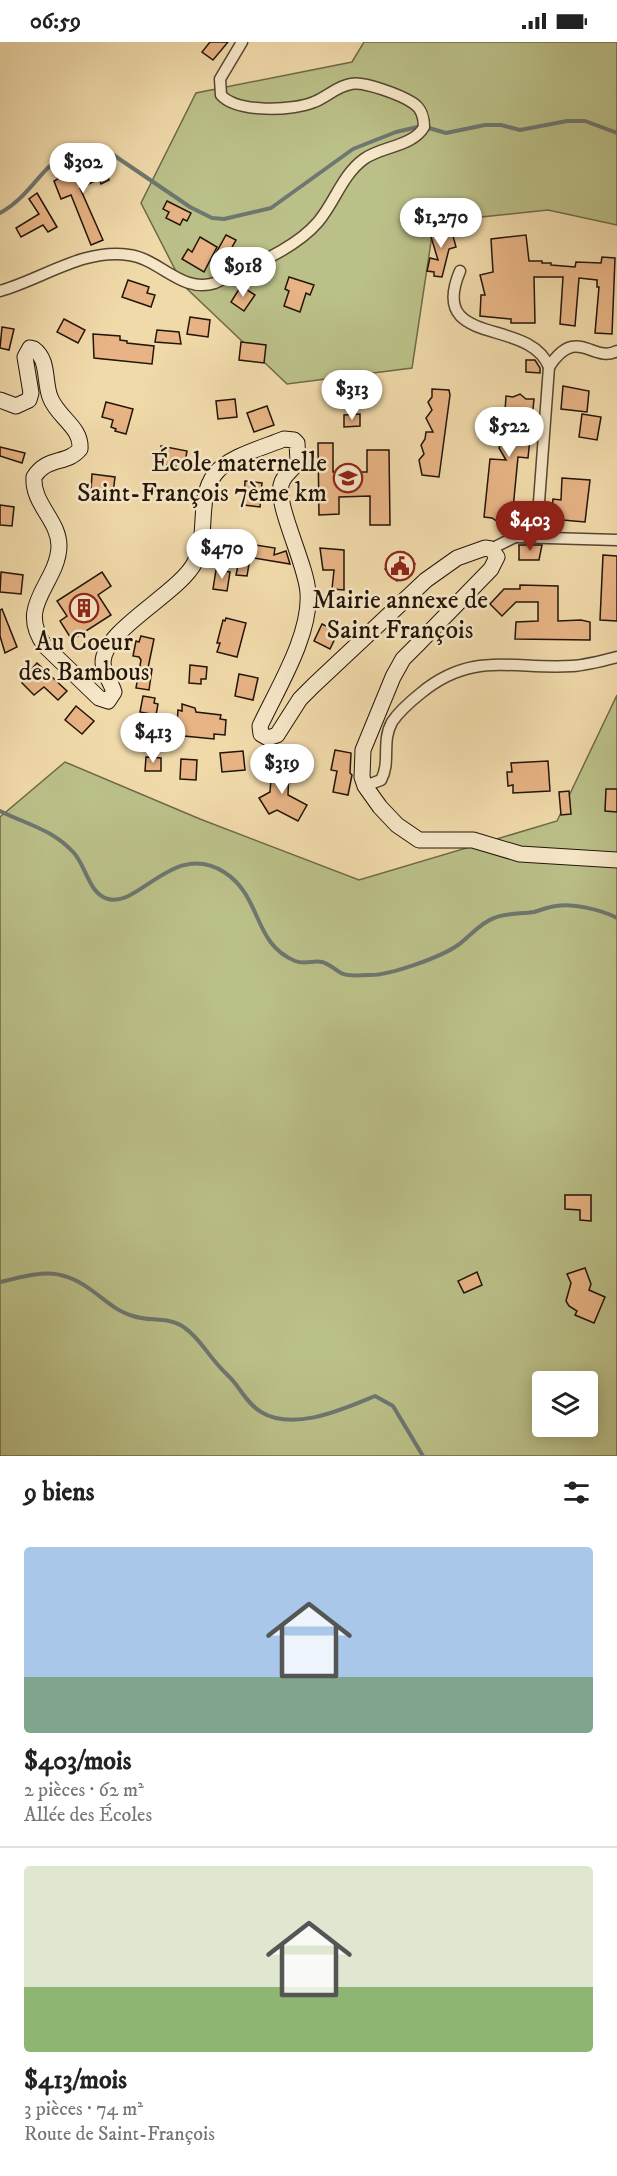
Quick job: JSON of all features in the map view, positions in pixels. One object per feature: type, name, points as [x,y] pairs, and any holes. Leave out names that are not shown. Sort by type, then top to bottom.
[{"type":"main road","points":[[0,400],[16,406],[29,400],[32,393],[25,357],[30,348],[34,349],[45,365],[50,400],[79,436],[80,449],[74,456],[49,462],[34,477],[34,490],[57,533],[59,546],[57,559],[36,604],[34,622],[38,636],[45,646],[92,692],[105,701],[111,699],[114,692],[103,663],[105,654],[128,625],[186,574],[196,562],[201,543],[205,498],[209,483],[216,472],[243,456],[284,439],[294,440],[299,454],[295,467],[281,483],[280,499],[300,553],[309,595],[303,628],[279,691],[260,726],[261,734],[268,738],[278,735],[300,699],[426,580],[457,558],[485,548],[491,549],[497,557],[491,569],[417,644],[403,660],[393,677],[363,750],[362,777],[365,786],[380,807],[398,825],[419,840],[429,842],[472,840],[520,854],[617,860]]},
{"type":"street","points":[[0,291],[81,260],[118,254],[138,257],[192,285],[215,283],[298,240],[324,215],[355,166],[376,152],[409,140],[421,132],[424,121],[419,109],[412,102],[361,84],[341,87],[314,103],[294,108],[231,103],[221,95],[219,79],[242,42]]},
{"type":"street","points":[[460,270],[453,293],[455,311],[460,317],[465,322],[487,328],[533,347],[541,353],[549,367]]},
{"type":"street","points":[[491,549],[514,537],[528,524],[539,502],[549,367],[558,353],[575,346],[611,353],[617,351]]},
{"type":"street","points":[[514,537],[617,540]]},
{"type":"street","points":[[365,786],[381,780],[387,770],[385,739],[392,723],[406,705],[443,678],[459,670],[490,664],[572,666],[617,657]]},
{"type":"green space","points":[[364,42],[617,42],[617,225],[548,210],[434,222],[412,368],[287,384],[183,285],[141,203],[196,93],[352,62]]},
{"type":"green space","points":[[617,695],[617,1456],[0,1456],[0,817],[65,762],[200,819],[359,880],[557,821]]},
{"type":"building","points":[[210,42],[228,42],[213,60],[202,52]]},
{"type":"building","points":[[101,160],[109,180],[101,184],[99,179],[80,188],[103,240],[91,245],[71,195],[61,199],[54,181],[75,169]]},
{"type":"building","points":[[37,193],[57,227],[48,232],[43,225],[21,237],[16,228],[39,214],[29,199]]},
{"type":"building","points":[[167,201],[191,213],[187,221],[183,219],[180,225],[166,218],[169,212],[163,209]]},
{"type":"building","points":[[450,225],[456,247],[449,249],[442,277],[434,276],[434,272],[427,271],[430,258],[438,260],[429,230]]},
{"type":"building","points":[[226,235],[236,240],[226,258],[216,253]]},
{"type":"building","points":[[526,235],[529,261],[575,267],[576,262],[601,263],[602,257],[615,258],[612,334],[595,333],[599,287],[597,287],[597,280],[579,278],[575,326],[560,324],[563,277],[534,277],[535,323],[511,323],[511,319],[480,316],[481,295],[485,295],[480,275],[493,272],[491,239]]},
{"type":"building","points":[[200,237],[217,247],[204,272],[182,259],[188,249],[192,252]]},
{"type":"building","points":[[289,277],[314,285],[310,295],[306,293],[300,312],[284,306],[289,291],[285,289]]},
{"type":"building","points":[[128,280],[149,287],[147,293],[155,295],[151,307],[122,297]]},
{"type":"building","points":[[241,286],[255,295],[244,311],[231,302]]},
{"type":"building","points":[[190,317],[210,320],[208,337],[187,334]]},
{"type":"building","points":[[64,319],[85,330],[78,343],[57,332]]},
{"type":"building","points":[[2,327],[14,329],[9,350],[0,348]]},
{"type":"building","points":[[157,330],[179,332],[181,344],[155,342]]},
{"type":"building","points":[[93,334],[120,336],[120,340],[127,341],[127,343],[154,346],[152,364],[94,358]]},
{"type":"building","points":[[241,342],[266,345],[264,363],[239,360]]},
{"type":"building","points":[[526,360],[535,360],[540,373],[526,372]]},
{"type":"building","points":[[563,386],[589,391],[587,412],[561,409]]},
{"type":"building","points":[[432,389],[449,390],[450,395],[439,477],[422,475],[419,460],[424,454],[421,445],[426,432],[433,432],[426,418],[432,410],[428,402],[432,397]]},
{"type":"building","points":[[520,394],[526,399],[534,399],[528,458],[518,457],[512,519],[498,522],[484,517],[490,459],[506,460],[499,448],[503,440],[506,396],[513,397]]},
{"type":"building","points":[[235,399],[237,417],[218,419],[216,401]]},
{"type":"building","points":[[106,402],[133,409],[126,434],[115,431],[116,429],[111,427],[113,420],[102,417]]},
{"type":"building","points":[[267,406],[274,425],[254,432],[247,413]]},
{"type":"building","points":[[360,414],[360,426],[344,427],[344,415]]},
{"type":"building","points":[[582,414],[601,417],[597,440],[579,437]]},
{"type":"building","points":[[318,443],[333,443],[333,472],[367,472],[367,450],[389,450],[390,525],[370,525],[370,496],[339,497],[339,514],[319,515]]},
{"type":"building","points":[[161,446],[187,451],[184,468],[158,463]]},
{"type":"building","points":[[0,447],[25,453],[22,463],[0,456]]},
{"type":"building","points":[[92,474],[115,477],[113,493],[91,491]]},
{"type":"building","points":[[562,478],[590,480],[585,522],[551,519],[553,499],[561,500]]},
{"type":"building","points":[[245,481],[262,483],[260,507],[244,505]]},
{"type":"building","points":[[0,505],[14,507],[12,526],[0,525]]},
{"type":"building","points":[[250,544],[275,548],[274,555],[286,551],[290,564],[248,557]]},
{"type":"building","points":[[519,545],[542,545],[539,560],[519,560]]},
{"type":"building","points":[[320,548],[344,550],[344,590],[332,589],[334,570],[323,570]]},
{"type":"building","name":"Mairie annexe de Saint François","points":[[404,552],[415,564],[397,581],[385,569]]},
{"type":"building","points":[[603,555],[617,556],[617,621],[600,620]]},
{"type":"building","points":[[240,556],[250,558],[247,576],[236,575]]},
{"type":"building","points":[[216,570],[230,572],[227,591],[213,589]]},
{"type":"building","points":[[1,572],[23,575],[21,594],[0,592]]},
{"type":"building","name":"Au Coeur des Bambous","points":[[102,572],[111,586],[98,595],[111,615],[72,640],[60,621],[67,616],[57,601]]},
{"type":"building","points":[[520,585],[558,586],[558,621],[590,622],[590,640],[515,639],[516,622],[538,621],[538,602],[516,602],[502,616],[490,604],[504,589],[520,589]]},
{"type":"building","points":[[2,609],[17,647],[5,653],[0,636],[0,610]]},
{"type":"building","points":[[226,618],[246,623],[237,657],[217,652],[223,620],[225,621]]},
{"type":"building","points":[[322,624],[338,632],[330,649],[314,641]]},
{"type":"building","points":[[141,636],[154,639],[148,668],[152,669],[149,690],[136,688],[141,660],[133,656],[136,641],[139,642]]},
{"type":"building","points":[[37,663],[67,691],[58,700],[44,687],[34,695],[22,683],[26,678],[24,677]]},
{"type":"building","points":[[190,665],[207,667],[206,679],[201,679],[201,684],[189,683]]},
{"type":"building","points":[[239,674],[258,678],[253,700],[235,696]]},
{"type":"building","points":[[143,696],[155,698],[154,703],[158,704],[156,715],[140,712]]},
{"type":"building","points":[[182,704],[195,708],[196,712],[221,715],[220,719],[226,720],[225,735],[214,734],[214,739],[184,736],[182,723],[177,723],[178,710],[182,711]]},
{"type":"building","points":[[76,706],[94,721],[82,734],[65,720]]},
{"type":"building","points":[[335,750],[351,753],[350,773],[352,775],[348,795],[333,792],[337,771],[331,770]]},
{"type":"building","points":[[243,751],[245,770],[222,772],[220,753]]},
{"type":"building","points":[[146,757],[161,758],[161,771],[145,771]]},
{"type":"building","points":[[181,759],[197,760],[196,780],[180,779]]},
{"type":"building","points":[[548,761],[550,791],[513,793],[513,785],[508,786],[507,772],[512,772],[511,763]]},
{"type":"building","points":[[272,765],[283,765],[282,769],[289,769],[288,795],[307,805],[298,821],[277,810],[269,814],[259,798],[270,792]]},
{"type":"building","points":[[606,789],[617,789],[617,812],[605,811]]},
{"type":"building","points":[[569,791],[571,814],[561,815],[559,792]]},
{"type":"building","points":[[565,1195],[591,1195],[591,1221],[580,1220],[580,1210],[565,1209]]},
{"type":"building","points":[[585,1268],[591,1284],[589,1290],[605,1297],[594,1323],[575,1315],[577,1311],[566,1301],[571,1283],[567,1274]]},
{"type":"building","points":[[477,1272],[482,1285],[464,1293],[458,1281]]},
{"type":"waterway","points":[[0,213],[15,203],[48,168],[60,158],[73,152],[90,150],[112,154],[190,207],[212,218],[224,219],[271,208],[353,149],[396,132],[422,126],[446,133],[485,125],[501,125],[520,130],[567,121],[585,121],[617,133]]},
{"type":"waterway","points":[[0,811],[39,828],[66,845],[78,859],[96,892],[108,899],[120,899],[132,894],[173,869],[189,864],[206,864],[224,872],[246,894],[264,932],[281,953],[299,962],[325,963],[347,975],[389,972],[428,960],[458,945],[489,920],[503,915],[571,905],[596,910],[617,918]]},
{"type":"waterway","points":[[0,1282],[38,1274],[59,1275],[82,1283],[122,1312],[139,1318],[179,1324],[195,1336],[253,1406],[274,1418],[288,1420],[318,1416],[375,1396],[393,1406],[423,1456]]},
{"type":"place","name":"École maternelle Saint-François 7ème km","points":[[348,478]]},
{"type":"place","name":"Mairie annexe de Saint François","points":[[400,566]]},
{"type":"place","name":"Au Coeur des Bambous","points":[[84,608]]}]
